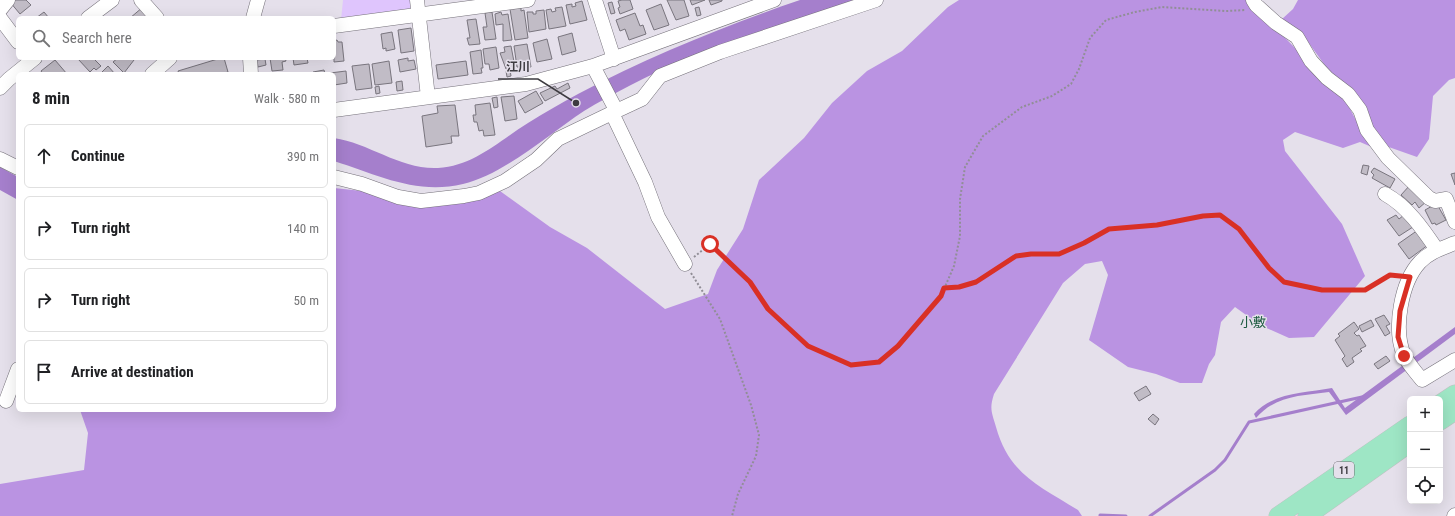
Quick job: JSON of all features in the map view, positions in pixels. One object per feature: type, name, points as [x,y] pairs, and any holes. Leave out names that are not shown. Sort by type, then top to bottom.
[{"type":"main road","points":[[1443,402],[1455,394]]},
{"type":"main road","points":[[1443,419],[1455,411]]},
{"type":"main road","name":"11","points":[[1278,516],[1407,427]]},
{"type":"main road","name":"11","points":[[1307,516],[1407,445]]},
{"type":"street","points":[[0,10],[8,0]]},
{"type":"street","points":[[91,16],[112,0]]},
{"type":"street","points":[[141,0],[155,16]]},
{"type":"street","points":[[254,16],[258,0]]},
{"type":"street","points":[[416,0],[428,97]]},
{"type":"street","points":[[336,26],[528,0]]},
{"type":"street","points":[[595,0],[614,59]]},
{"type":"street","points":[[336,110],[526,84],[594,66],[774,0]]},
{"type":"street","points":[[336,178],[362,184],[398,197],[421,201],[464,196],[479,192],[505,181],[536,160],[558,139],[614,111],[642,99],[660,76],[720,52],[876,0]]},
{"type":"street","points":[[1256,4],[1276,23],[1297,37],[1311,61],[1327,78],[1348,94],[1360,110],[1367,130],[1388,158],[1413,184],[1435,201],[1446,199],[1455,222]]},
{"type":"street","points":[[0,18],[16,39]]},
{"type":"street","points":[[17,72],[31,60]]},
{"type":"street","points":[[154,72],[168,60]]},
{"type":"street","points":[[250,60],[251,72]]},
{"type":"street","points":[[594,66],[645,182],[658,218],[685,264]]},
{"type":"street","points":[[0,88],[16,73]]},
{"type":"street","points":[[0,159],[16,167]]},
{"type":"street","points":[[1385,194],[1394,200],[1421,226],[1437,250]]},
{"type":"street","points":[[1455,243],[1437,250],[1420,261],[1410,277],[1400,311],[1398,337],[1404,356],[1422,380],[1455,360]]},
{"type":"street","points":[[6,401],[16,374]]},
{"type":"path","points":[[732,516],[738,494],[756,456],[759,436],[751,406],[720,319],[685,264],[710,244],[750,282],[768,309],[808,346],[851,365],[879,362],[902,340],[941,296],[954,266],[960,236],[960,199],[965,167],[983,136],[1002,120],[1022,107],[1052,96],[1070,84],[1079,69],[1090,38],[1106,20],[1135,12],[1162,7],[1245,11],[1256,4]]},
{"type":"path","points":[[944,288],[959,287],[976,282],[1016,256],[1031,254],[1059,254],[1084,243],[1109,229],[1157,225],[1203,216],[1220,215],[1239,229],[1269,268],[1284,282],[1322,290],[1365,290],[1390,275],[1410,277]]},
{"type":"shaded area","points":[[343,0],[411,0],[412,6],[408,11],[341,20]]},
{"type":"shaded area","points":[[800,0],[857,0],[741,38],[656,72],[589,108],[510,163],[494,172],[463,184],[446,187],[413,185],[397,182],[336,162],[336,138],[360,145],[411,165],[438,168],[463,163],[486,152],[559,104],[605,80],[660,54],[743,20]]},
{"type":"shaded area","points":[[959,0],[1248,0],[1345,99],[1361,130],[1374,148],[1360,142],[1343,148],[1295,132],[1283,140],[1285,151],[1342,224],[1365,276],[1314,337],[1289,338],[1260,325],[1235,307],[1221,322],[1215,355],[1209,364],[1202,383],[1180,383],[1156,374],[1128,367],[1089,340],[1108,275],[1102,261],[1085,264],[1063,283],[994,394],[992,411],[1002,443],[1017,468],[1038,486],[1078,510],[1082,516],[0,516],[0,484],[84,470],[88,433],[81,412],[336,412],[336,188],[362,191],[410,205],[500,191],[550,227],[587,248],[665,309],[708,294],[717,270],[743,229],[759,180],[804,138],[832,103],[867,71],[902,51],[948,7]]},
{"type":"shaded area","points":[[1298,0],[1455,0],[1455,78],[1449,80],[1433,96],[1429,139],[1417,157],[1383,145],[1374,131],[1367,108],[1352,88],[1332,75],[1300,31],[1281,20],[1293,9]]},
{"type":"shaded area","points":[[0,167],[16,176],[16,199],[0,190]]},
{"type":"shaded area","points":[[1455,327],[1455,334],[1346,415],[1329,392],[1290,398],[1272,405],[1256,418],[1254,414],[1271,401],[1280,397],[1332,388],[1345,408]]},
{"type":"building","points":[[12,0],[26,0],[31,5],[20,14],[10,2]]},
{"type":"building","points":[[630,0],[633,9],[620,14],[618,1]]},
{"type":"building","points":[[667,0],[684,0],[689,16],[676,20]]},
{"type":"building","points":[[690,0],[705,0],[692,5]]},
{"type":"building","points":[[709,0],[722,0],[722,1],[711,5]]},
{"type":"building","points":[[582,1],[587,20],[570,24],[566,5],[572,4],[572,7],[576,6],[575,3]]},
{"type":"building","points":[[612,2],[615,13],[611,14],[608,3]]},
{"type":"building","points":[[661,4],[669,25],[654,30],[646,10]]},
{"type":"building","points":[[143,7],[151,16],[132,16]]},
{"type":"building","points":[[562,7],[566,26],[549,29],[546,10],[551,9],[552,12],[556,11],[555,8]]},
{"type":"building","points":[[699,7],[701,15],[697,16],[695,8]]},
{"type":"building","points":[[521,8],[521,11],[524,10],[528,38],[515,40],[510,9]]},
{"type":"building","points":[[544,10],[546,29],[529,32],[527,12],[533,12],[533,14],[536,14],[536,11]]},
{"type":"building","points":[[44,12],[47,16],[39,16]]},
{"type":"building","points":[[492,12],[496,39],[485,40],[483,27],[487,27],[485,13]]},
{"type":"building","points":[[501,12],[502,15],[508,14],[512,40],[503,41],[503,24],[496,25],[495,14]]},
{"type":"building","points":[[635,13],[640,26],[643,25],[646,34],[629,40],[625,29],[620,31],[616,20]]},
{"type":"building","points":[[476,19],[480,44],[469,45],[467,38],[470,38],[467,20]]},
{"type":"building","points":[[411,28],[414,51],[401,53],[398,30]]},
{"type":"building","points":[[392,32],[395,49],[386,51],[386,48],[383,49],[381,34]]},
{"type":"building","points":[[572,33],[576,51],[562,55],[558,37]]},
{"type":"building","points":[[547,39],[552,59],[537,62],[533,43]]},
{"type":"building","points":[[336,40],[342,42],[344,61],[334,62],[334,60],[336,60]]},
{"type":"building","points":[[527,44],[531,67],[517,67],[514,46]]},
{"type":"building","points":[[511,46],[515,67],[506,69],[500,53],[505,52],[504,47]]},
{"type":"building","points":[[496,47],[499,68],[490,70],[489,64],[485,64],[483,49]]},
{"type":"building","points":[[481,50],[483,68],[481,68],[482,73],[473,74],[470,52]]},
{"type":"building","points":[[408,58],[408,61],[414,60],[416,69],[400,72],[398,60]]},
{"type":"building","points":[[55,60],[65,72],[42,72]]},
{"type":"building","points":[[79,60],[95,60],[101,66],[96,70],[94,68],[90,72]]},
{"type":"building","points":[[116,60],[134,60],[125,72],[113,62]]},
{"type":"building","points":[[214,60],[225,60],[228,72],[178,72]]},
{"type":"building","points":[[257,60],[265,60],[266,65],[258,67]]},
{"type":"building","points":[[270,60],[286,60],[282,62],[283,70],[272,71]]},
{"type":"building","points":[[293,60],[307,60],[308,63],[294,65]]},
{"type":"building","points":[[389,61],[392,83],[375,85],[372,64]]},
{"type":"building","points":[[466,61],[468,75],[438,79],[436,65]]},
{"type":"building","points":[[369,64],[372,88],[356,90],[352,66]]},
{"type":"building","points":[[108,66],[113,72],[102,72]]},
{"type":"building","points":[[324,70],[324,72],[313,72]]},
{"type":"building","points":[[510,70],[511,76],[507,77],[506,71]]},
{"type":"building","points":[[346,71],[347,83],[336,85],[336,72]]},
{"type":"building","points":[[402,81],[403,90],[397,91],[396,82]]},
{"type":"building","points":[[568,83],[570,88],[545,101],[540,93],[555,86],[557,89]]},
{"type":"building","points":[[379,86],[380,93],[376,94],[375,87]]},
{"type":"building","points":[[536,91],[543,103],[525,113],[518,101]]},
{"type":"building","points":[[514,96],[517,119],[505,121],[501,97]]},
{"type":"building","points":[[497,97],[498,107],[494,108],[492,98]]},
{"type":"building","points":[[490,103],[495,135],[484,136],[483,130],[479,131],[477,122],[474,122],[473,115],[476,115],[475,105]]},
{"type":"building","points":[[455,105],[459,136],[451,136],[452,143],[426,147],[422,116],[438,113],[437,106]]},
{"type":"building","points":[[1363,165],[1369,166],[1367,175],[1361,173]]},
{"type":"building","points":[[1374,168],[1395,179],[1390,188],[1372,178],[1374,175],[1371,172]]},
{"type":"building","points":[[1455,173],[1455,185],[1451,174]]},
{"type":"building","points":[[1410,185],[1427,201],[1419,208],[1415,202],[1412,205],[1401,195]]},
{"type":"building","points":[[1434,205],[1438,206],[1446,220],[1436,225],[1435,223],[1432,224],[1425,210]]},
{"type":"building","points":[[1396,215],[1399,219],[1404,215],[1413,227],[1399,236],[1387,220]]},
{"type":"building","points":[[1418,230],[1428,245],[1409,259],[1398,244]]},
{"type":"building","points":[[1384,315],[1390,324],[1386,326],[1390,333],[1385,336],[1375,319]]},
{"type":"building","points":[[1371,320],[1374,326],[1362,332],[1359,326]]},
{"type":"building","points":[[1354,322],[1359,329],[1354,333],[1357,336],[1359,335],[1366,346],[1360,349],[1362,351],[1352,358],[1354,362],[1347,367],[1342,359],[1345,356],[1335,340],[1340,336],[1338,334]]},
{"type":"building","points":[[1386,356],[1390,361],[1378,369],[1374,364]]},
{"type":"building","points":[[1146,386],[1151,394],[1139,401],[1134,393]]},
{"type":"building","points":[[1153,414],[1159,419],[1155,425],[1148,419]]},
{"type":"waterway","points":[[1150,516],[1215,470],[1225,460],[1249,422],[1362,397]]},
{"type":"waterway","points":[[1100,516],[1126,516]]},
{"type":"place","name":"江川","points":[[576,103]]},
{"type":"district","name":"小敷","points":[[1253,322]]},
{"type":"route","points":[[710,244],[750,282],[768,309],[808,346],[851,365],[879,362],[898,346],[941,296],[944,288],[959,287],[976,282],[1016,256],[1031,254],[1059,254],[1084,243],[1109,229],[1157,225],[1177,220],[1220,215],[1239,229],[1269,268],[1284,282],[1322,290],[1365,290],[1390,275],[1410,277],[1400,311],[1398,337],[1404,356]]}]
